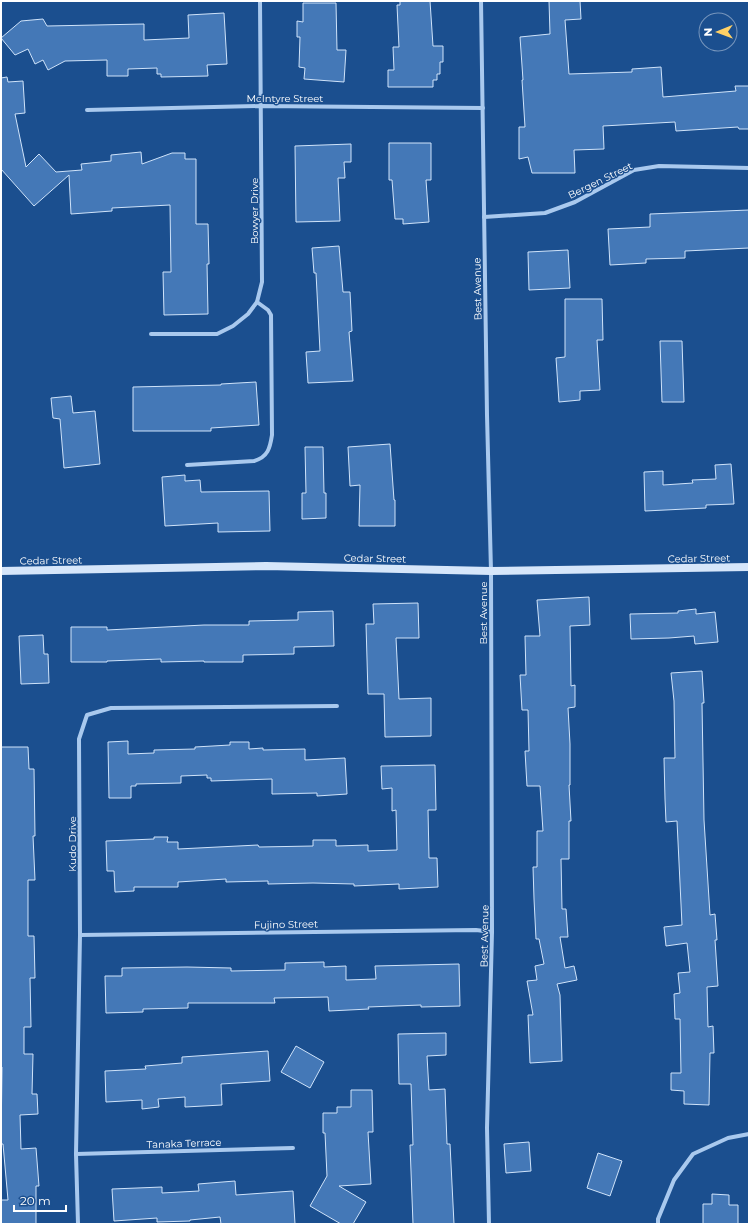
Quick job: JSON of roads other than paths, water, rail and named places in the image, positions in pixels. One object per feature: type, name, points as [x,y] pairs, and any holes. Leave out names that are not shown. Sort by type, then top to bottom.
[{"type":"main road","name":"Cedar Street","points":[[1,571],[266,566],[491,571],[749,568]]},
{"type":"street","name":"Bowyer Drive","points":[[151,334],[218,334],[233,326],[248,314],[257,302],[262,282],[262,106],[260,1]]},
{"type":"street","name":"Best Avenue","points":[[481,1],[487,415],[491,571],[492,932],[487,1128],[489,1224]]},
{"type":"street","name":"McIntyre Street","points":[[87,110],[262,106],[483,108]]},
{"type":"street","name":"Bergen Street","points":[[484,217],[545,213],[575,202],[634,170],[659,166],[749,168]]},
{"type":"street","points":[[187,465],[254,461],[262,459],[268,450],[272,435],[271,315],[268,310],[257,302]]},
{"type":"street","name":"Kudo Drive","points":[[78,1224],[76,1154],[80,935],[79,739],[87,715],[111,708],[337,706]]},
{"type":"street","name":"Fujino Street","points":[[80,935],[476,930],[492,932]]},
{"type":"street","points":[[658,1224],[658,1219],[674,1180],[693,1154],[728,1138],[749,1134]]},
{"type":"street","name":"Tanaka Terrace","points":[[76,1154],[293,1148]]}]
